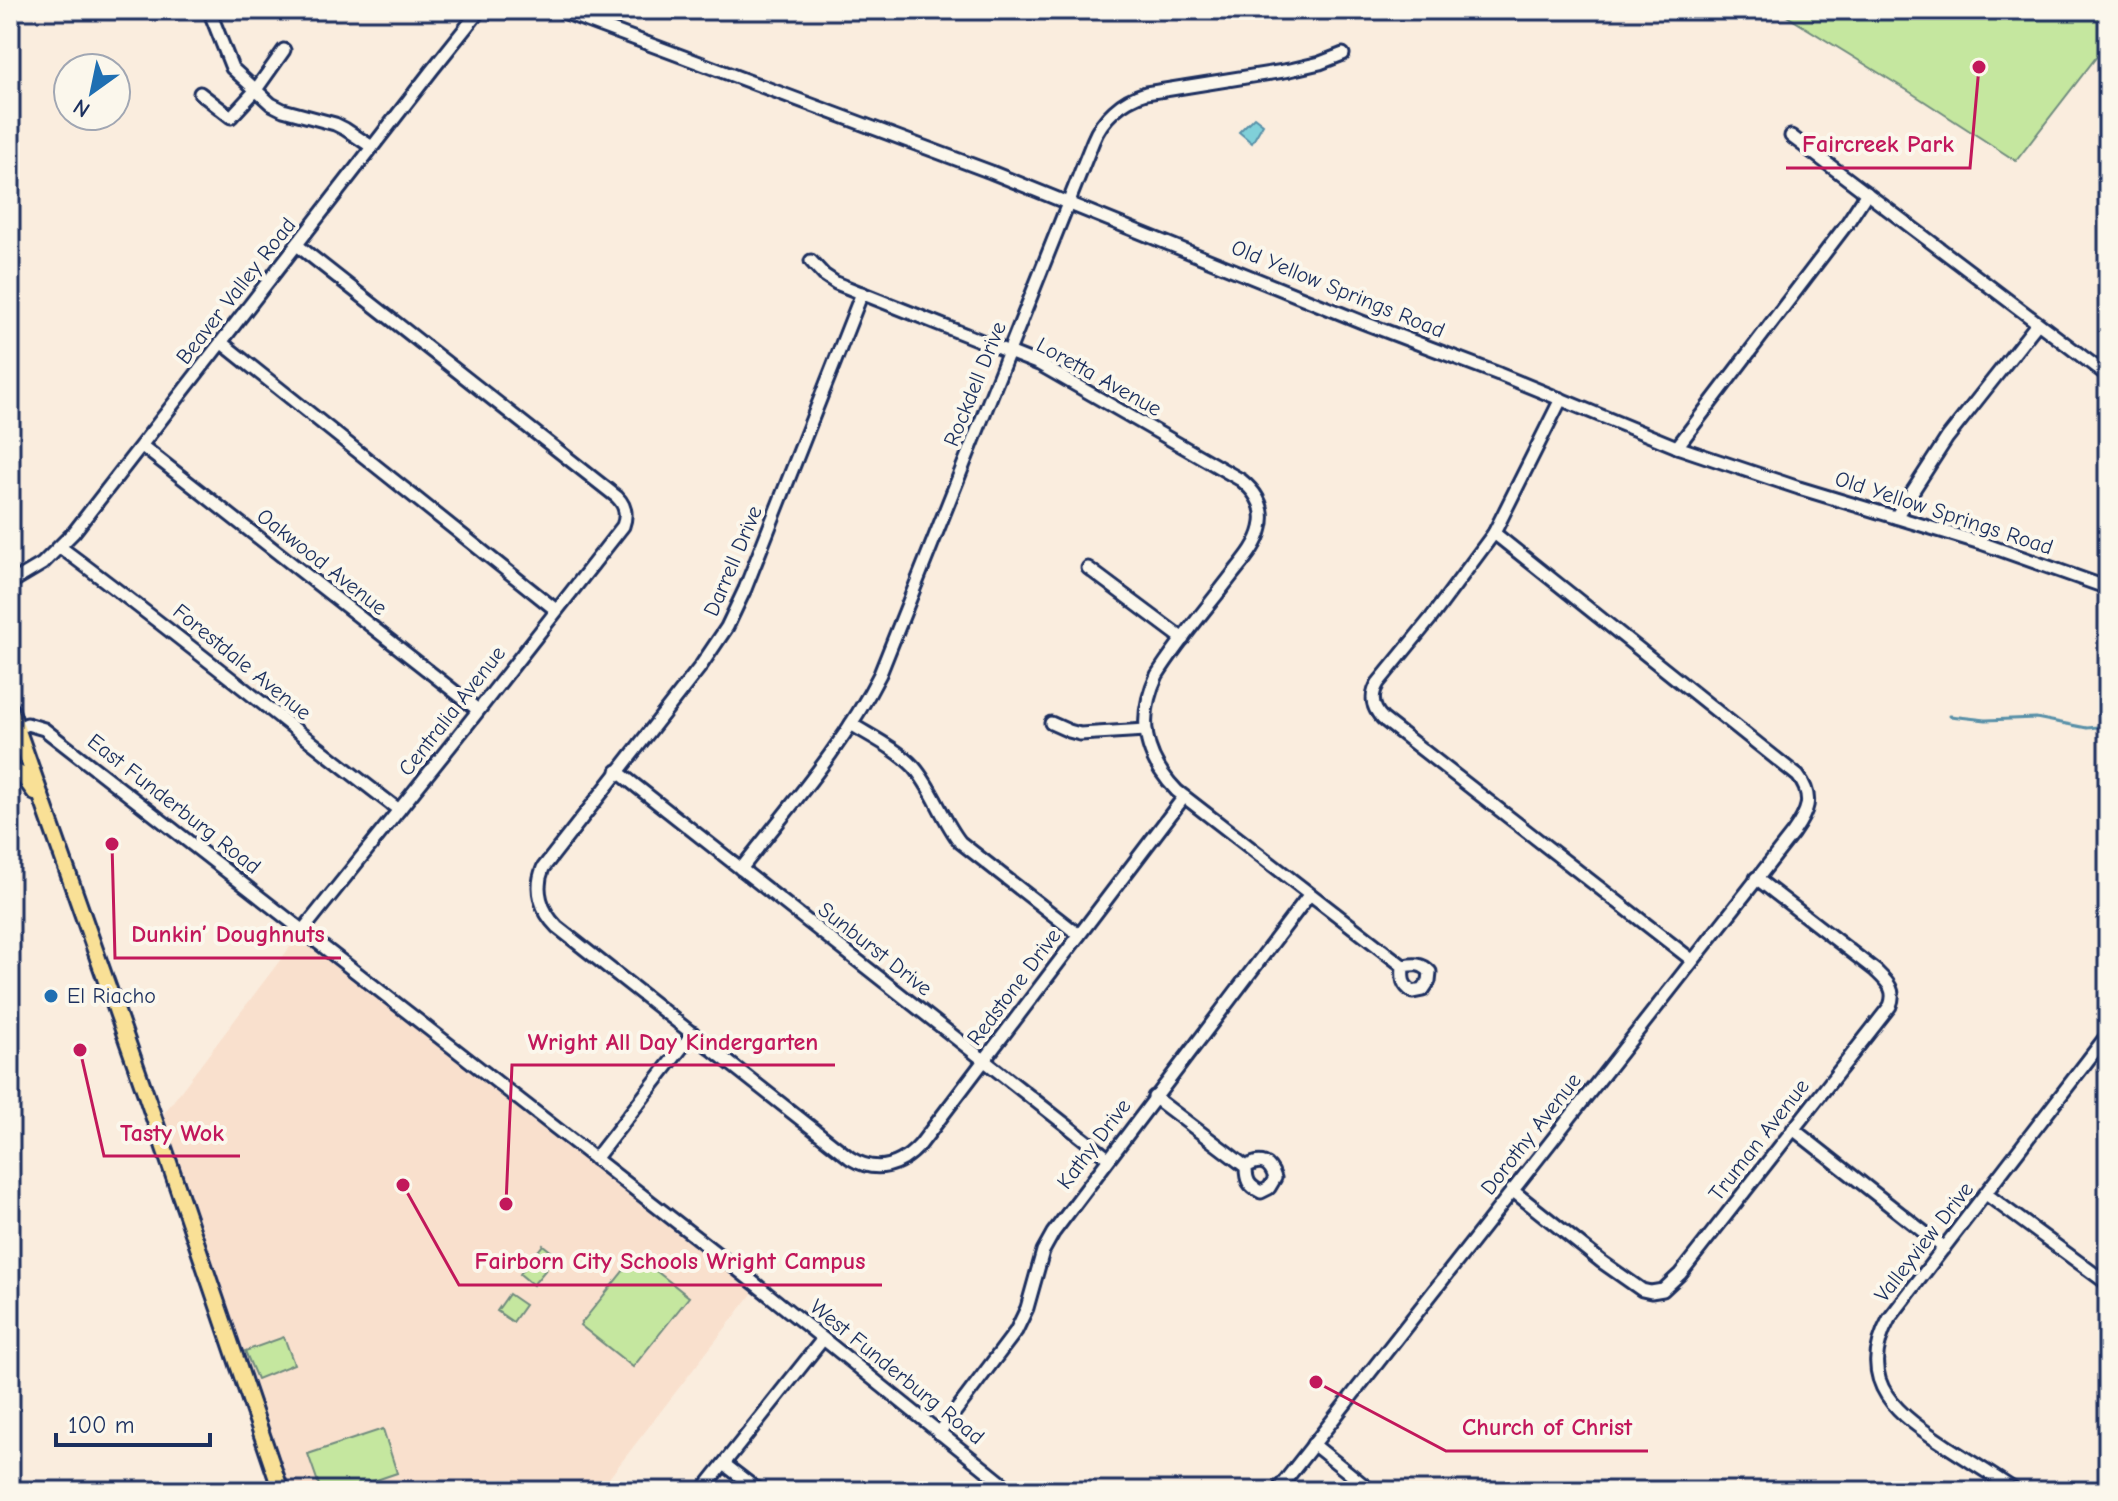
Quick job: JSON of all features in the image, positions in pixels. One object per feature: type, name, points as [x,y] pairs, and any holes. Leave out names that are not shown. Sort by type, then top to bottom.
[{"type":"main road","points":[[10,708],[13,733],[44,805],[281,1491]]},
{"type":"main road","points":[[10,769],[22,775],[44,805]]},
{"type":"street","points":[[210,10],[232,68],[255,91],[277,108],[335,124],[372,147]]},
{"type":"street","name":"Beaver Valley Road","points":[[10,583],[37,568],[74,532],[480,10]]},
{"type":"street","name":"Old Yellow Springs Road","points":[[558,10],[1068,203],[1677,447],[1748,472],[1981,543],[2108,588]]},
{"type":"street","points":[[200,93],[231,117],[255,91],[284,50]]},
{"type":"street","name":"Rockdell Drive","points":[[741,869],[840,742],[869,696],[887,658],[1096,133],[1112,112],[1146,93],[1290,70],[1343,54]]},
{"type":"street","points":[[1791,136],[2108,376]]},
{"type":"street","points":[[1677,447],[1867,193]]},
{"type":"street","name":"Centralia Avenue","points":[[297,245],[617,497],[624,504],[626,514],[623,526],[303,930]]},
{"type":"street","name":"Loretta Avenue","points":[[811,261],[830,280],[1039,364],[1241,480],[1256,494],[1262,513],[1261,529],[1255,544],[1183,639]]},
{"type":"street","name":"Darrell Drive","points":[[693,1033],[557,927],[546,913],[539,894],[539,878],[543,868],[617,771],[700,667],[732,618],[862,293]]},
{"type":"street","points":[[1896,517],[1947,438],[2037,324]]},
{"type":"street","points":[[222,343],[556,610]]},
{"type":"street","points":[[1561,399],[1494,533],[1378,683],[1373,704],[1383,719],[1692,960]]},
{"type":"street","name":"Oakwood Avenue","points":[[142,446],[478,710]]},
{"type":"street","name":"Dorothy Avenue","points":[[1277,1491],[1802,820],[1808,806],[1805,787],[1798,776],[1494,533]]},
{"type":"street","name":"Forestdale Avenue","points":[[60,547],[399,810]]},
{"type":"street","points":[[1088,568],[1183,639],[1151,688],[1145,716],[1150,749],[1169,783],[1403,966]]},
{"type":"street","points":[[1051,723],[1080,734],[1146,730]]},
{"type":"street","name":"East Funderburg Road","points":[[13,733],[27,724],[44,729],[303,930]]},
{"type":"street","points":[[851,724],[896,752],[913,767],[960,842],[1079,935]]},
{"type":"street","name":"Sunburst Drive","points":[[617,771],[1108,1158]]},
{"type":"street","name":"Redstone Drive","points":[[693,1033],[857,1162],[877,1167],[903,1161],[920,1145],[1184,797]]},
{"type":"street","name":"Truman Avenue","points":[[1512,1190],[1642,1290],[1657,1292],[1669,1287],[1890,1006],[1893,992],[1884,979],[1756,878]]},
{"type":"street","name":"Kathy Drive","points":[[939,1433],[1016,1331],[1027,1308],[1043,1251],[1053,1233],[1309,895]]},
{"type":"street","name":"West Funderburg Road","points":[[303,930],[1012,1491]]},
{"type":"street","points":[[595,1159],[693,1033]]},
{"type":"street","name":"Valleyview Drive","points":[[2016,1491],[1906,1419],[1891,1401],[1878,1375],[1877,1357],[1884,1329],[2108,1034]]},
{"type":"street","points":[[1154,1097],[1246,1167]]},
{"type":"street","points":[[1793,1129],[1944,1248]]},
{"type":"street","points":[[1986,1194],[2108,1284]]},
{"type":"street","points":[[702,1491],[823,1339]]},
{"type":"street","points":[[1313,1444],[1370,1490]]},
{"type":"street","points":[[724,1464],[759,1491]]},
{"type":"shaded area","points":[[303,930],[758,1286],[599,1491],[281,1491],[156,1124]]},
{"type":"green space","points":[[1777,10],[2108,10],[2108,42],[2016,161]]},
{"type":"green space","points":[[543,1245],[557,1256],[533,1285],[520,1274]]},
{"type":"green space","points":[[636,1255],[689,1297],[633,1367],[580,1325]]},
{"type":"green space","points":[[509,1294],[525,1305],[513,1322],[497,1311]]},
{"type":"green space","points":[[284,1337],[294,1364],[257,1379],[245,1351]]},
{"type":"green space","points":[[383,1429],[397,1473],[344,1491],[321,1491],[308,1454]]},
{"type":"water","points":[[1254,117],[1263,124],[1252,143],[1239,132]]},
{"type":"waterway","points":[[1950,716],[1986,720],[2036,718],[2087,728],[2108,726]]},
{"type":"place","name":"Faircreek Park","points":[[1979,67]]},
{"type":"place","name":"Dunkin’ Doughnuts","points":[[112,844]]},
{"type":"place","name":"El Riacho","points":[[51,996]]},
{"type":"place","name":"Tasty Wok","points":[[80,1050]]},
{"type":"place","name":"Fairborn City Schools Wright Campus","points":[[403,1185]]},
{"type":"place","name":"Wright All Day Kindergarten","points":[[506,1204]]},
{"type":"place","name":"Church of Christ","points":[[1316,1382]]}]
